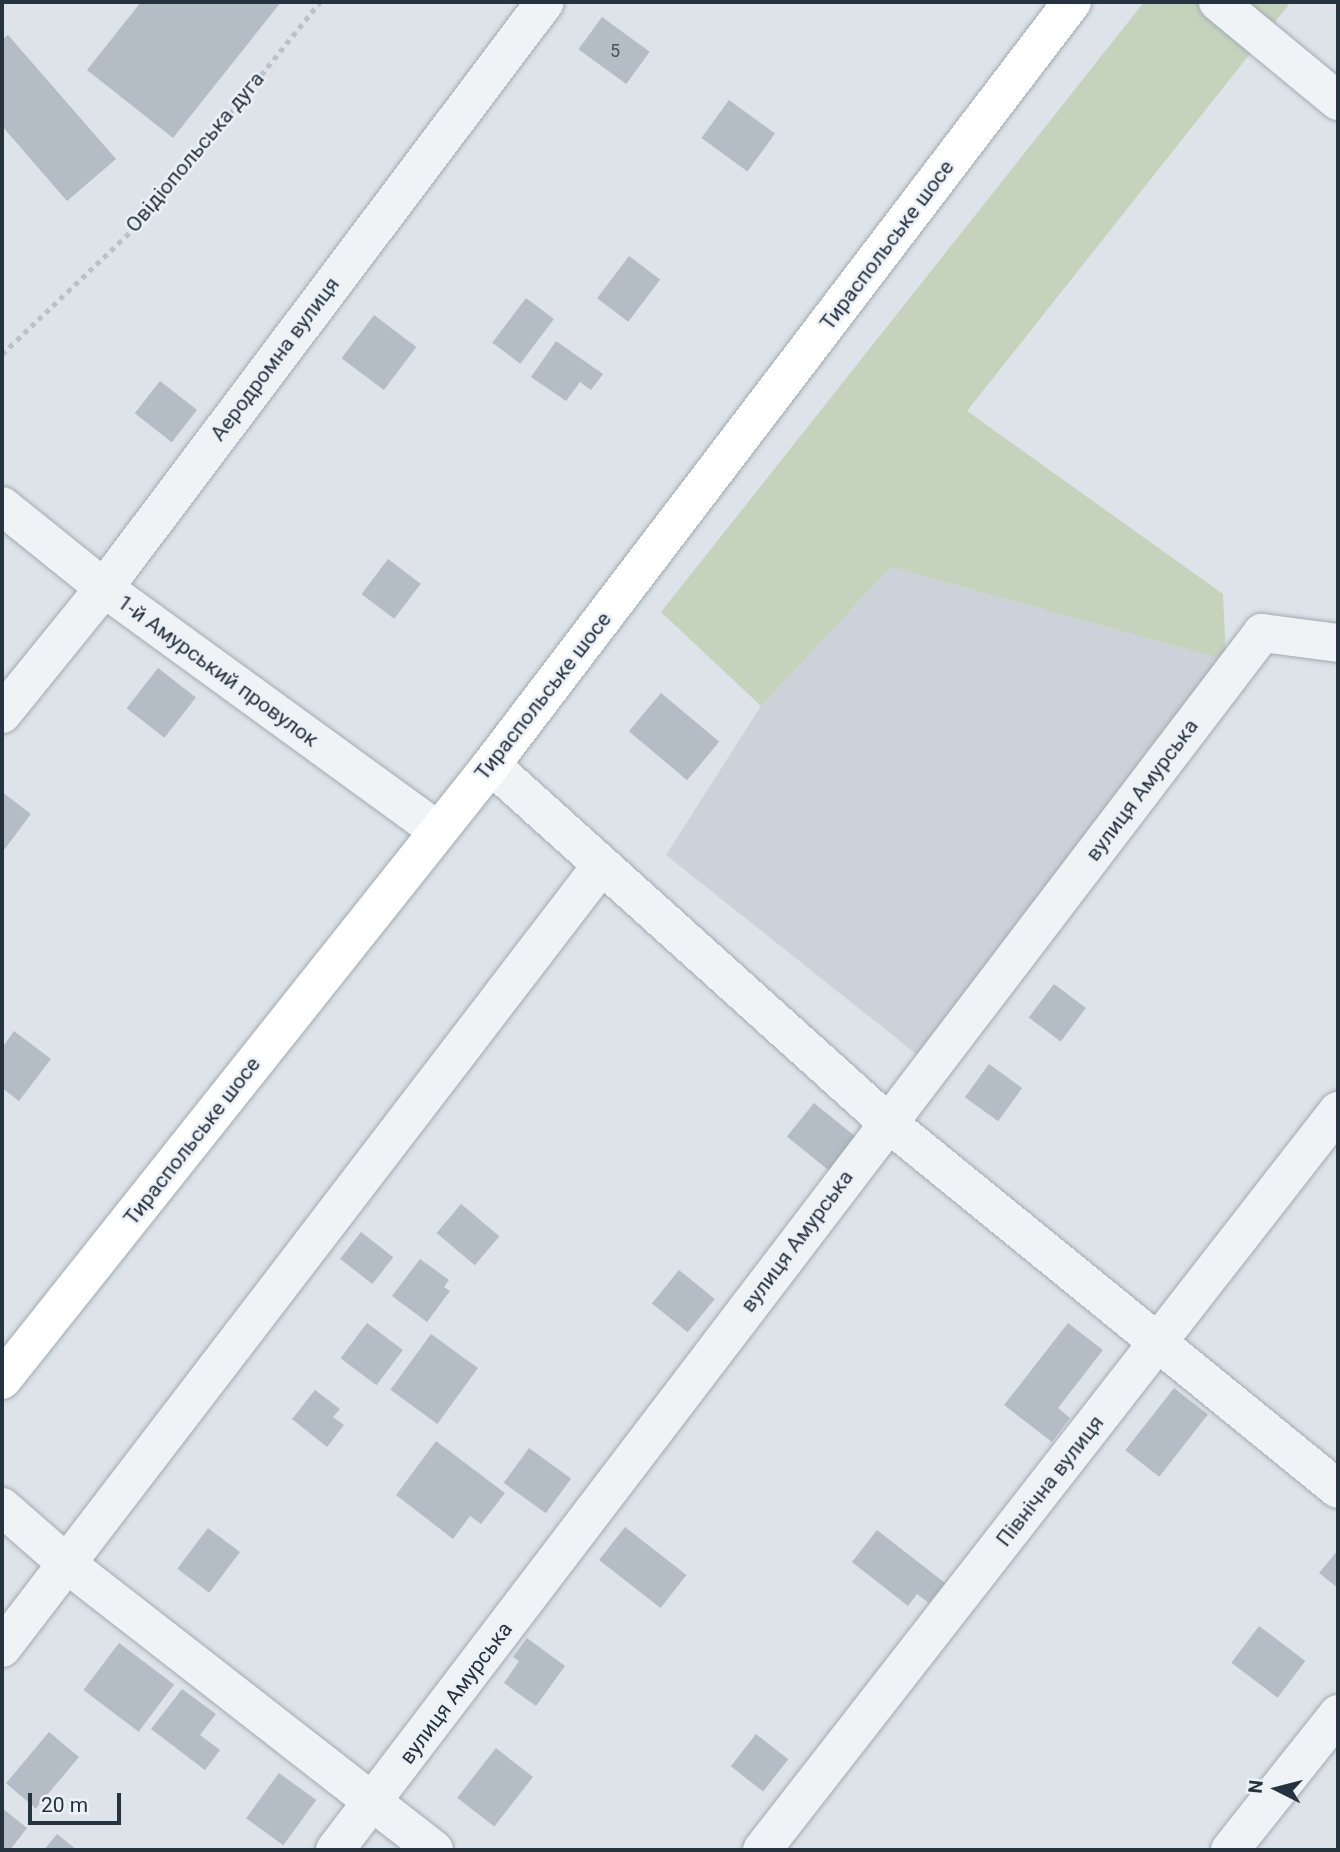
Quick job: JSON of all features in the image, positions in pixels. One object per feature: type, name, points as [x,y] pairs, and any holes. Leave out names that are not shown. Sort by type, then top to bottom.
[{"type":"main road","name":"Тираспольське шосе","points":[[2,1380],[491,765],[1072,2]]},
{"type":"street","name":"Аеродромна вулиця","points":[[2,714],[104,588],[545,2]]},
{"type":"street","points":[[1219,2],[1338,101]]},
{"type":"street","name":"1-й Амурський провулок","points":[[2,506],[104,588],[438,831]]},
{"type":"street","name":"вулиця Амурська","points":[[335,1850],[887,1122],[1262,634],[1338,643]]},
{"type":"street","points":[[491,765],[887,1122],[1338,1489]]},
{"type":"street","points":[[2,1648],[601,866]]},
{"type":"street","name":"Північна вулиця","points":[[761,1850],[1338,1111]]},
{"type":"street","points":[[2,1507],[67,1564],[434,1850]]},
{"type":"street","points":[[1230,1850],[1338,1714]]},
{"type":"path","name":"Овідіопольська дуга","points":[[2,354],[148,215],[320,2]]},
{"type":"shaded area","points":[[891,567],[1226,660],[920,1057],[666,855],[761,706]]},
{"type":"green space","points":[[1144,2],[1291,2],[967,411],[1223,594],[1226,660],[891,567],[761,706],[661,612]]},
{"type":"building","points":[[141,2],[281,2],[173,138],[87,70]]},
{"type":"building","points":[[602,17],[650,52],[626,84],[578,49]]},
{"type":"building","points":[[8,35],[116,159],[67,201],[2,126],[2,40]]},
{"type":"building","points":[[729,100],[775,134],[747,172],[701,138]]},
{"type":"building","points":[[629,256],[660,279],[628,322],[597,298]]},
{"type":"building","points":[[526,298],[554,319],[520,364],[492,343]]},
{"type":"building","points":[[374,315],[416,347],[384,390],[342,358]]},
{"type":"building","points":[[556,341],[603,374],[591,390],[580,382],[566,401],[531,377]]},
{"type":"building","points":[[160,381],[197,410],[172,442],[135,413]]},
{"type":"building","points":[[388,559],[421,584],[394,619],[362,594]]},
{"type":"building","points":[[158,668],[196,698],[164,738],[127,708]]},
{"type":"building","points":[[661,693],[719,742],[687,780],[629,731]]},
{"type":"building","points":[[2,792],[31,814],[4,850],[2,848]]},
{"type":"building","points":[[1054,984],[1086,1008],[1061,1042],[1029,1018]]},
{"type":"building","points":[[14,1031],[51,1059],[19,1101],[2,1088],[2,1048]]},
{"type":"building","points":[[989,1064],[1022,1088],[998,1121],[965,1097]]},
{"type":"building","points":[[814,1103],[858,1138],[830,1172],[787,1136]]},
{"type":"building","points":[[461,1204],[499,1236],[475,1265],[437,1233]]},
{"type":"building","points":[[361,1232],[393,1257],[372,1284],[340,1259]]},
{"type":"building","points":[[420,1259],[449,1280],[444,1287],[450,1291],[427,1322],[392,1296]]},
{"type":"building","points":[[679,1270],[715,1299],[688,1332],[652,1303]]},
{"type":"building","points":[[367,1323],[403,1350],[376,1385],[341,1358]]},
{"type":"building","points":[[1068,1323],[1103,1350],[1058,1408],[1070,1418],[1052,1442],[1004,1405]]},
{"type":"building","points":[[431,1334],[478,1368],[437,1424],[390,1390]]},
{"type":"building","points":[[1174,1388],[1208,1414],[1159,1477],[1125,1450]]},
{"type":"building","points":[[315,1390],[340,1409],[333,1417],[344,1425],[327,1447],[292,1419]]},
{"type":"building","points":[[436,1441],[505,1493],[481,1524],[470,1516],[453,1539],[396,1495]]},
{"type":"building","points":[[529,1448],[571,1479],[546,1513],[504,1483]]},
{"type":"building","points":[[625,1527],[686,1575],[661,1608],[599,1560]]},
{"type":"building","points":[[208,1528],[240,1552],[209,1593],[177,1569]]},
{"type":"building","points":[[877,1530],[945,1583],[929,1603],[917,1594],[908,1606],[852,1562]]},
{"type":"building","points":[[1338,1550],[1338,1588],[1319,1573]]},
{"type":"building","points":[[1259,1626],[1305,1661],[1278,1698],[1231,1663]]},
{"type":"building","points":[[527,1638],[565,1666],[536,1706],[504,1683],[519,1661],[513,1657]]},
{"type":"building","points":[[119,1643],[174,1685],[139,1732],[83,1690]]},
{"type":"building","points":[[182,1689],[216,1714],[200,1735],[220,1750],[205,1770],[151,1729]]},
{"type":"building","points":[[49,1732],[79,1757],[36,1808],[6,1783]]},
{"type":"building","points":[[756,1734],[788,1759],[763,1792],[731,1766]]},
{"type":"building","points":[[496,1748],[533,1777],[494,1827],[457,1798]]},
{"type":"building","points":[[279,1773],[316,1800],[283,1845],[246,1818]]},
{"type":"building","points":[[2,1808],[27,1828],[10,1850],[2,1850]]},
{"type":"building","points":[[57,1834],[77,1850],[44,1850]]}]
